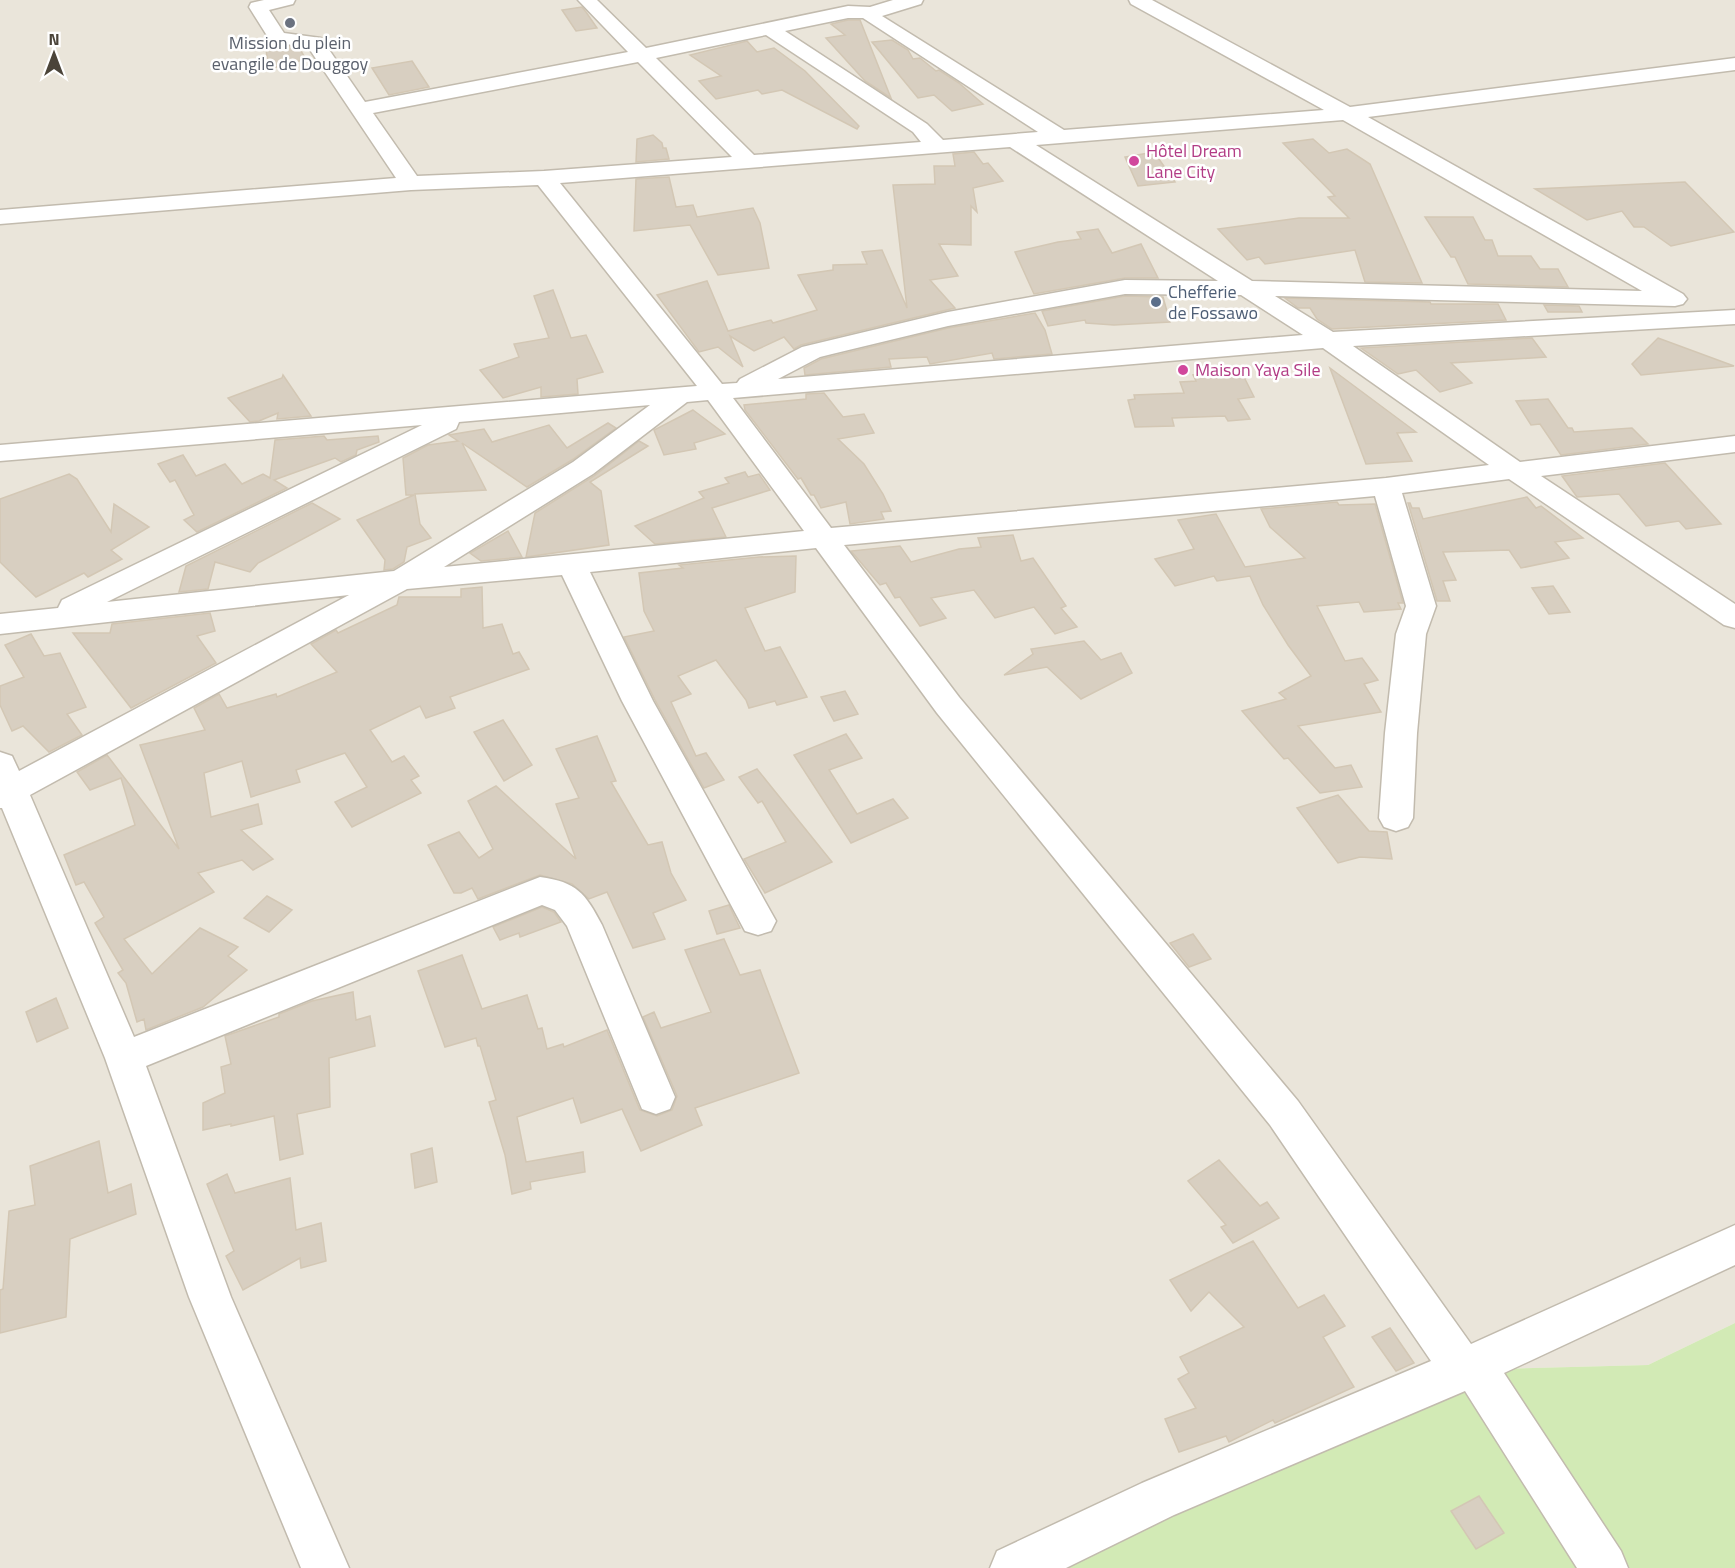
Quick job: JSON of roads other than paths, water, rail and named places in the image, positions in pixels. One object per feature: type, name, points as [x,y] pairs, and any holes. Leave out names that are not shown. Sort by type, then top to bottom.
[{"type":"street","points":[[286,0],[258,7],[278,38],[314,42],[411,183]]},
{"type":"street","points":[[587,0],[748,162]]},
{"type":"street","points":[[360,109],[641,55],[848,12],[873,13],[914,0]]},
{"type":"street","points":[[1138,0],[1347,114],[1675,299],[1723,316],[1735,329]]},
{"type":"street","points":[[873,13],[872,18],[1060,137]]},
{"type":"street","points":[[768,28],[920,128],[938,147]]},
{"type":"street","points":[[0,217],[411,183],[544,177],[748,162],[1347,114],[1735,64]]},
{"type":"street","points":[[1015,141],[1328,340],[1515,471],[1735,618]]},
{"type":"street","points":[[544,177],[726,392],[822,538],[948,705],[1284,1113],[1468,1367],[1604,1568]]},
{"type":"street","points":[[726,392],[811,352],[948,319],[1125,287],[1675,299]]},
{"type":"street","points":[[0,453],[1328,340],[1723,316]]},
{"type":"street","points":[[325,1568],[210,1297],[124,1058],[4,784],[401,580],[583,468],[679,396]]},
{"type":"street","points":[[53,618],[464,414]]},
{"type":"street","points":[[0,624],[401,580],[572,566],[822,538],[1386,486],[1735,444]]},
{"type":"street","points":[[1386,486],[1421,606],[1411,634],[1401,732],[1396,818]]},
{"type":"street","points":[[572,566],[631,690],[758,921]]},
{"type":"street","points":[[124,1058],[540,891],[559,893],[572,902],[584,925],[656,1097]]},
{"type":"street","points":[[1014,1568],[1158,1499],[1468,1367],[1735,1244]]},
{"type":"place","name":"Mission du plein evangile de Douggoy","points":[[290,23]]},
{"type":"place","name":"Hôtel Dream Lane City","points":[[1134,161]]},
{"type":"place","name":"Chefferie de Fossawo","points":[[1156,302]]},
{"type":"place","name":"Maison Yaya Sile","points":[[1183,370]]}]
